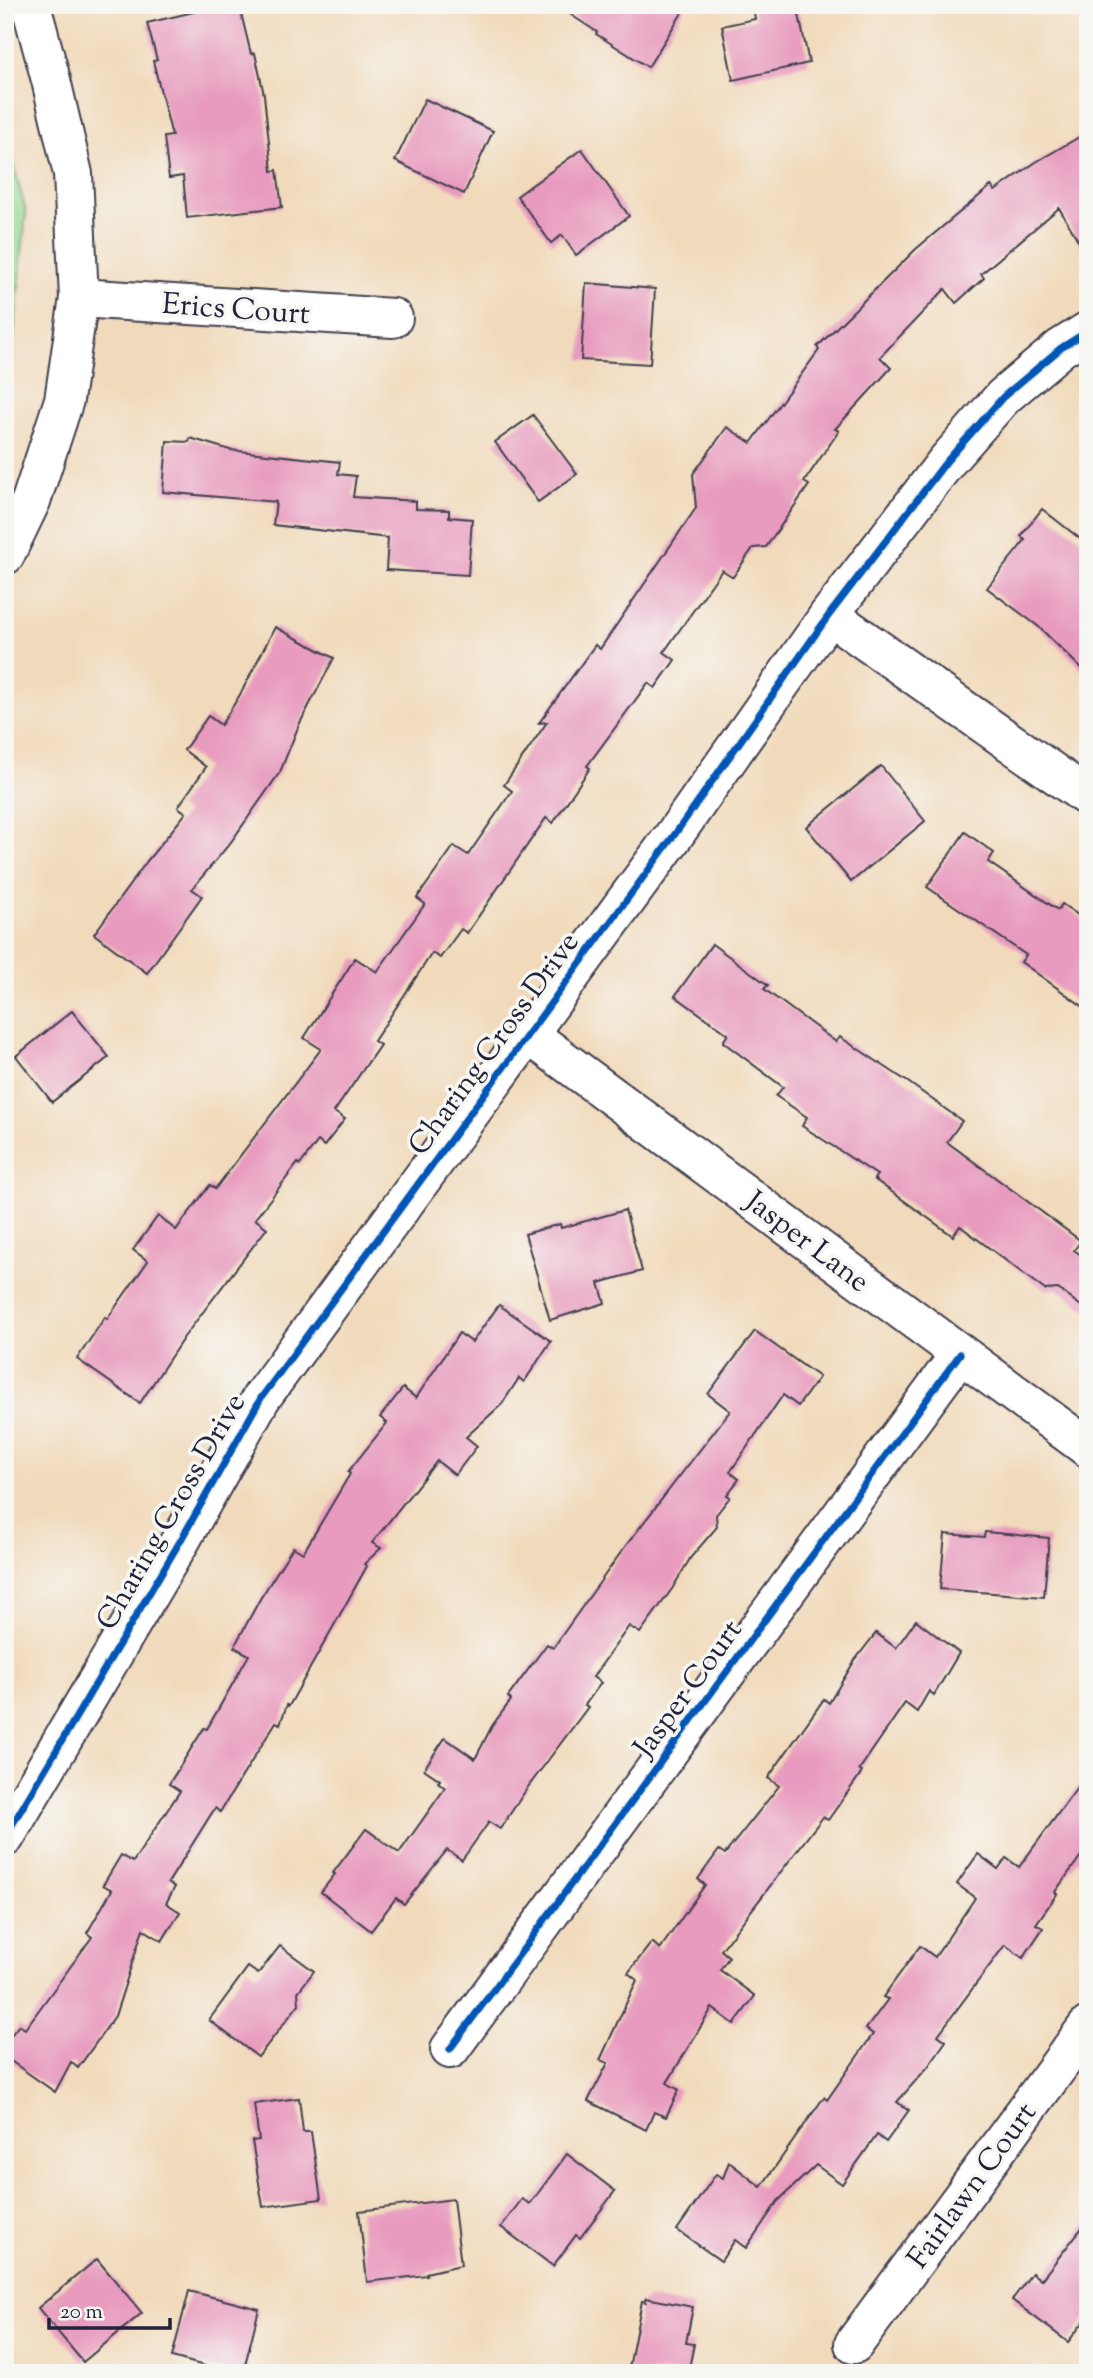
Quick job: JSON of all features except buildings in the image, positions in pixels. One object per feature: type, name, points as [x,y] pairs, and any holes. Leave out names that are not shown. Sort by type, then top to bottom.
[{"type":"street","points":[[5,555],[32,500],[64,400],[79,298],[73,174],[31,5]]},
{"type":"street","name":"Erics Court","points":[[79,298],[393,318]]},
{"type":"street","name":"Charing Cross Drive","points":[[5,1837],[175,1550],[261,1398],[675,834],[829,615],[946,462],[1003,397],[1061,348],[1088,331]]},
{"type":"street","points":[[829,615],[1088,797]]},
{"type":"street","name":"Jasper Lane","points":[[528,1034],[1088,1448]]},
{"type":"street","name":"Jasper Court","points":[[450,2049],[960,1354]]},
{"type":"street","name":"Fairlawn Court","points":[[854,2344],[1088,2026]]},
{"type":"green space","points":[[5,133],[26,212],[8,398],[5,405]]},
{"type":"cycle path","points":[[5,1837],[182,1538],[261,1398],[675,834],[829,615],[946,462],[1003,397],[1061,348],[1088,331]]},
{"type":"cycle path","points":[[450,2049],[960,1354]]}]
